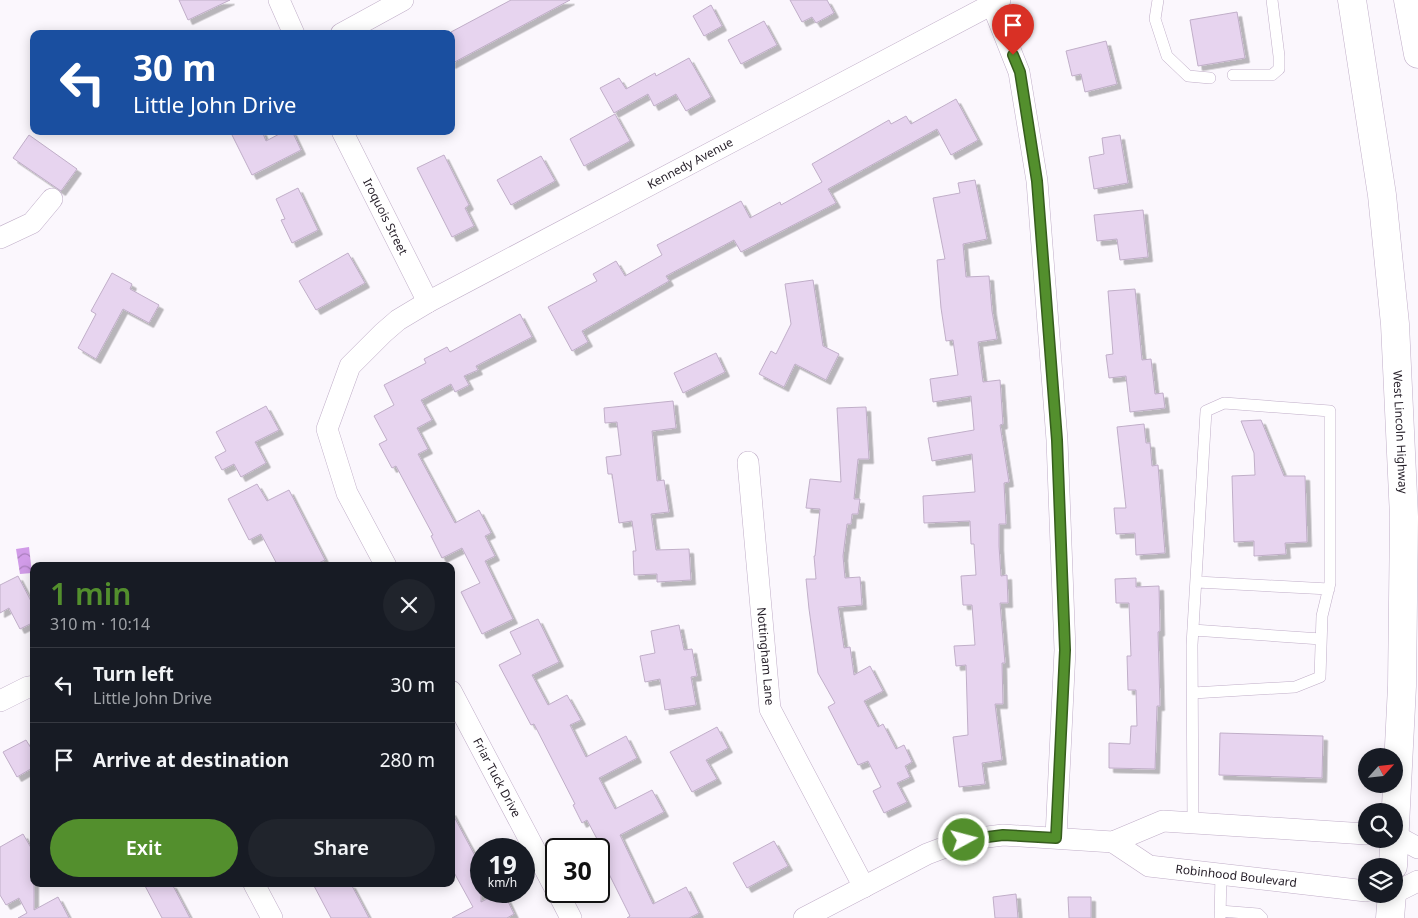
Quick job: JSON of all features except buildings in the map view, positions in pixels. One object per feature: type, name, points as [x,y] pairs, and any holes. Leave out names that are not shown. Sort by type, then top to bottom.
[{"type":"main road","name":"West Lincoln Highway","points":[[1352,0],[1382,195],[1396,334],[1404,517],[1402,803]]},
{"type":"main road","points":[[1408,0],[1418,54]]},
{"type":"main road","points":[[1390,918],[1392,903]]},
{"type":"street","points":[[279,0],[292,30]]},
{"type":"street","points":[[349,30],[403,0]]},
{"type":"street","points":[[996,2],[1020,72],[1036,172],[1057,440],[1065,650],[1056,838]]},
{"type":"street","name":"Kennedy Avenue","points":[[384,562],[347,493],[327,429],[350,366],[383,333],[398,320],[428,302],[996,2]]},
{"type":"street","name":"Iroquois Street","points":[[344,135],[428,302]]},
{"type":"street","points":[[0,238],[32,223],[52,199]]},
{"type":"street","name":"Nottingham Lane","points":[[748,462],[770,710],[864,887]]},
{"type":"street","points":[[0,701],[30,687]]},
{"type":"street","name":"Friar Tuck Drive","points":[[455,698],[545,870]]},
{"type":"street","name":"Robinhood Boulevard","points":[[804,918],[927,854],[964,840],[1003,835],[1113,842],[1163,821],[1358,834]]},
{"type":"street","name":"Robinhood Boulevard","points":[[1113,842],[1149,866],[1358,890]]},
{"type":"street","points":[[1403,888],[1418,881]]},
{"type":"street","points":[[256,887],[272,918]]},
{"type":"street","name":"Friar Tuck Drive","points":[[563,903],[571,918]]},
{"type":"lane","points":[[1158,0],[1155,19],[1167,56],[1188,76],[1210,78]]},
{"type":"lane","points":[[1233,75],[1272,75],[1279,69],[1272,0]]},
{"type":"lane","points":[[1193,692],[1295,688],[1320,677],[1322,616],[1330,583],[1330,412],[1224,403],[1206,411],[1193,630],[1193,692],[1193,824]]},
{"type":"lane","points":[[1196,582],[1329,589]]},
{"type":"lane","points":[[1193,630],[1321,639]]},
{"type":"lane","points":[[1222,874],[1220,914],[1258,914],[1262,918]]},
{"type":"water","points":[[29,547],[30,573],[20,574],[16,549]]},
{"type":"route","points":[[964,840],[1003,835],[1056,838],[1065,650],[1057,440],[1037,181],[1020,72],[1013,55]]}]
